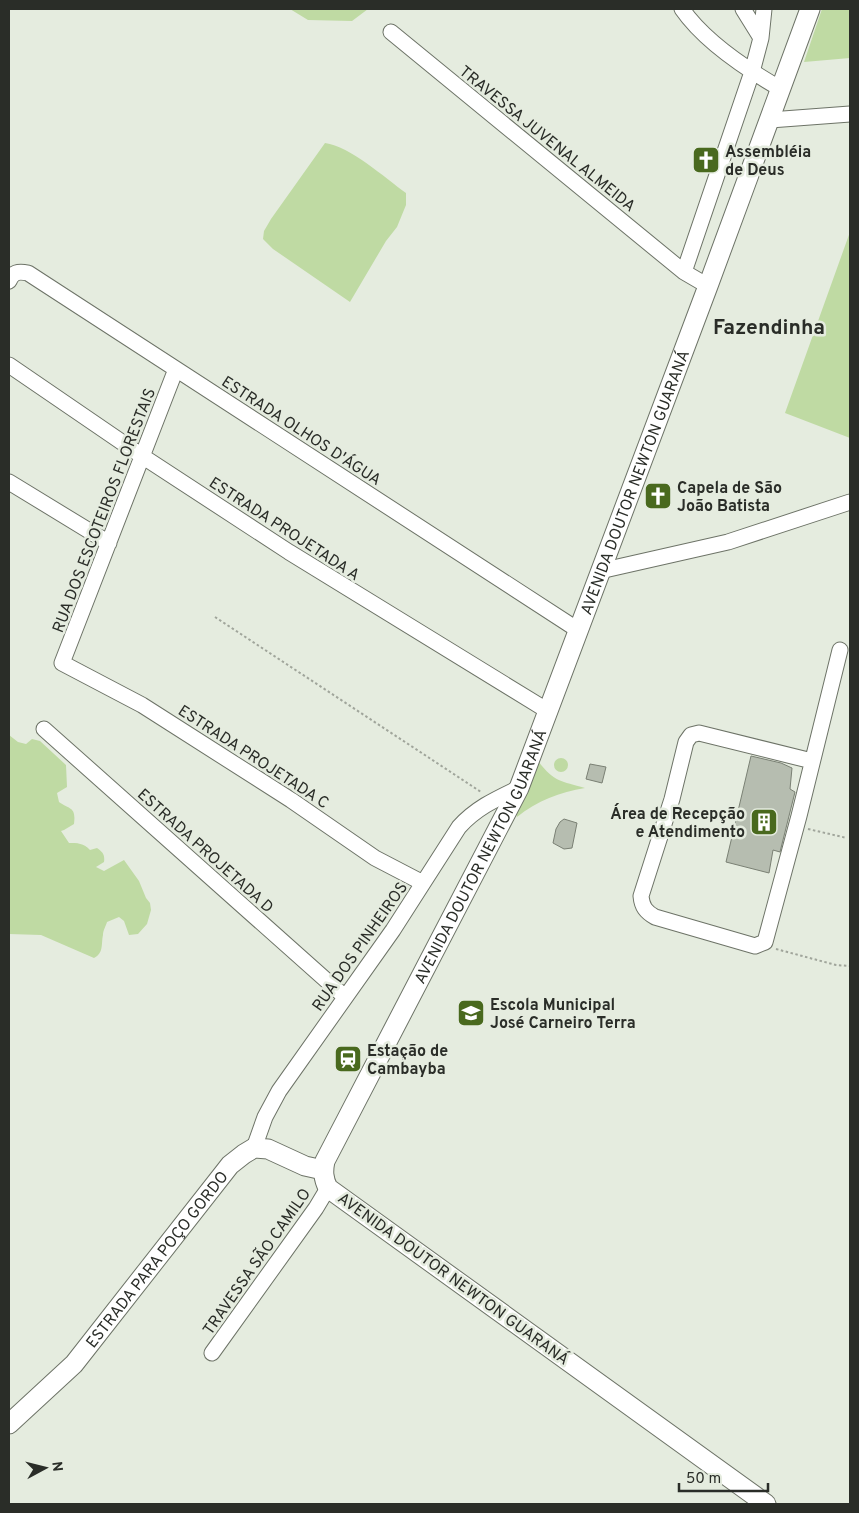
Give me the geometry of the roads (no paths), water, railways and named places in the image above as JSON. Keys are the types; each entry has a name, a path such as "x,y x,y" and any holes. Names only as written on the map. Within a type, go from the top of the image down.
{"main road":[{"name":"AVENIDA DOUTOR NEWTON GUARANÁ","path":"766,1504 326,1179 325,1161 519,788 810,9"},
{"path":"254,1148 268,1149 305,1166 326,1179"},
{"name":"ESTRADA PARA POÇO GORDO","path":"9,1424 74,1364 230,1165 254,1148"}],"street":[{"path":"682,9 702,34 752,72 781,89"},
{"path":"744,9 761,38"},
{"path":"684,272 752,72 761,38 764,9"},
{"name":"TRAVESSA JUVENAL ALMEIDA","path":"391,32 684,272 708,286"},
{"path":"770,120 850,114"},
{"name":"ESTRADA OLHOS D'ÁGUA","path":"9,281 11,275 16,272 28,273 578,630"},
{"name":"ESTRADA PROJETADA A","path":"9,365 142,456 289,552 548,711"},
{"name":"RUA DOS ESCOTEIROS FLORESTAIS","path":"62,663 176,369"},
{"path":"9,482 109,543"},
{"path":"600,571 728,542 850,502"},
{"path":"812,761 700,733 691,736 686,742 672,799 640,896 642,905 647,912 655,917 755,946 765,942 768,936 840,650"},
{"name":"ESTRADA PROJETADA C","path":"62,663 142,705 291,800 375,858 423,883"},
{"name":"ESTRADA PROJETADA D","path":"44,729 345,997"},
{"name":"RUA DOS PINHEIROS","path":"254,1148 265,1117 279,1091 392,930 460,827 471,814 519,788"},
{"name":"TRAVESSA SÃO CAMILO","path":"212,1353 311,1216 326,1179"}],"place":[{"name":"Assembléia de Deus","path":"706,160"},
{"name":"Capela de São João Batista","path":"658,496"},
{"name":"Área de Recepção e Atendimento","path":"764,822"},
{"name":"Escola Municipal José Carneiro Terra","path":"471,1013"},
{"name":"Estação de Cambayba","path":"348,1059"}],"district":[{"name":"Fazendinha","path":"769,327"}]}
